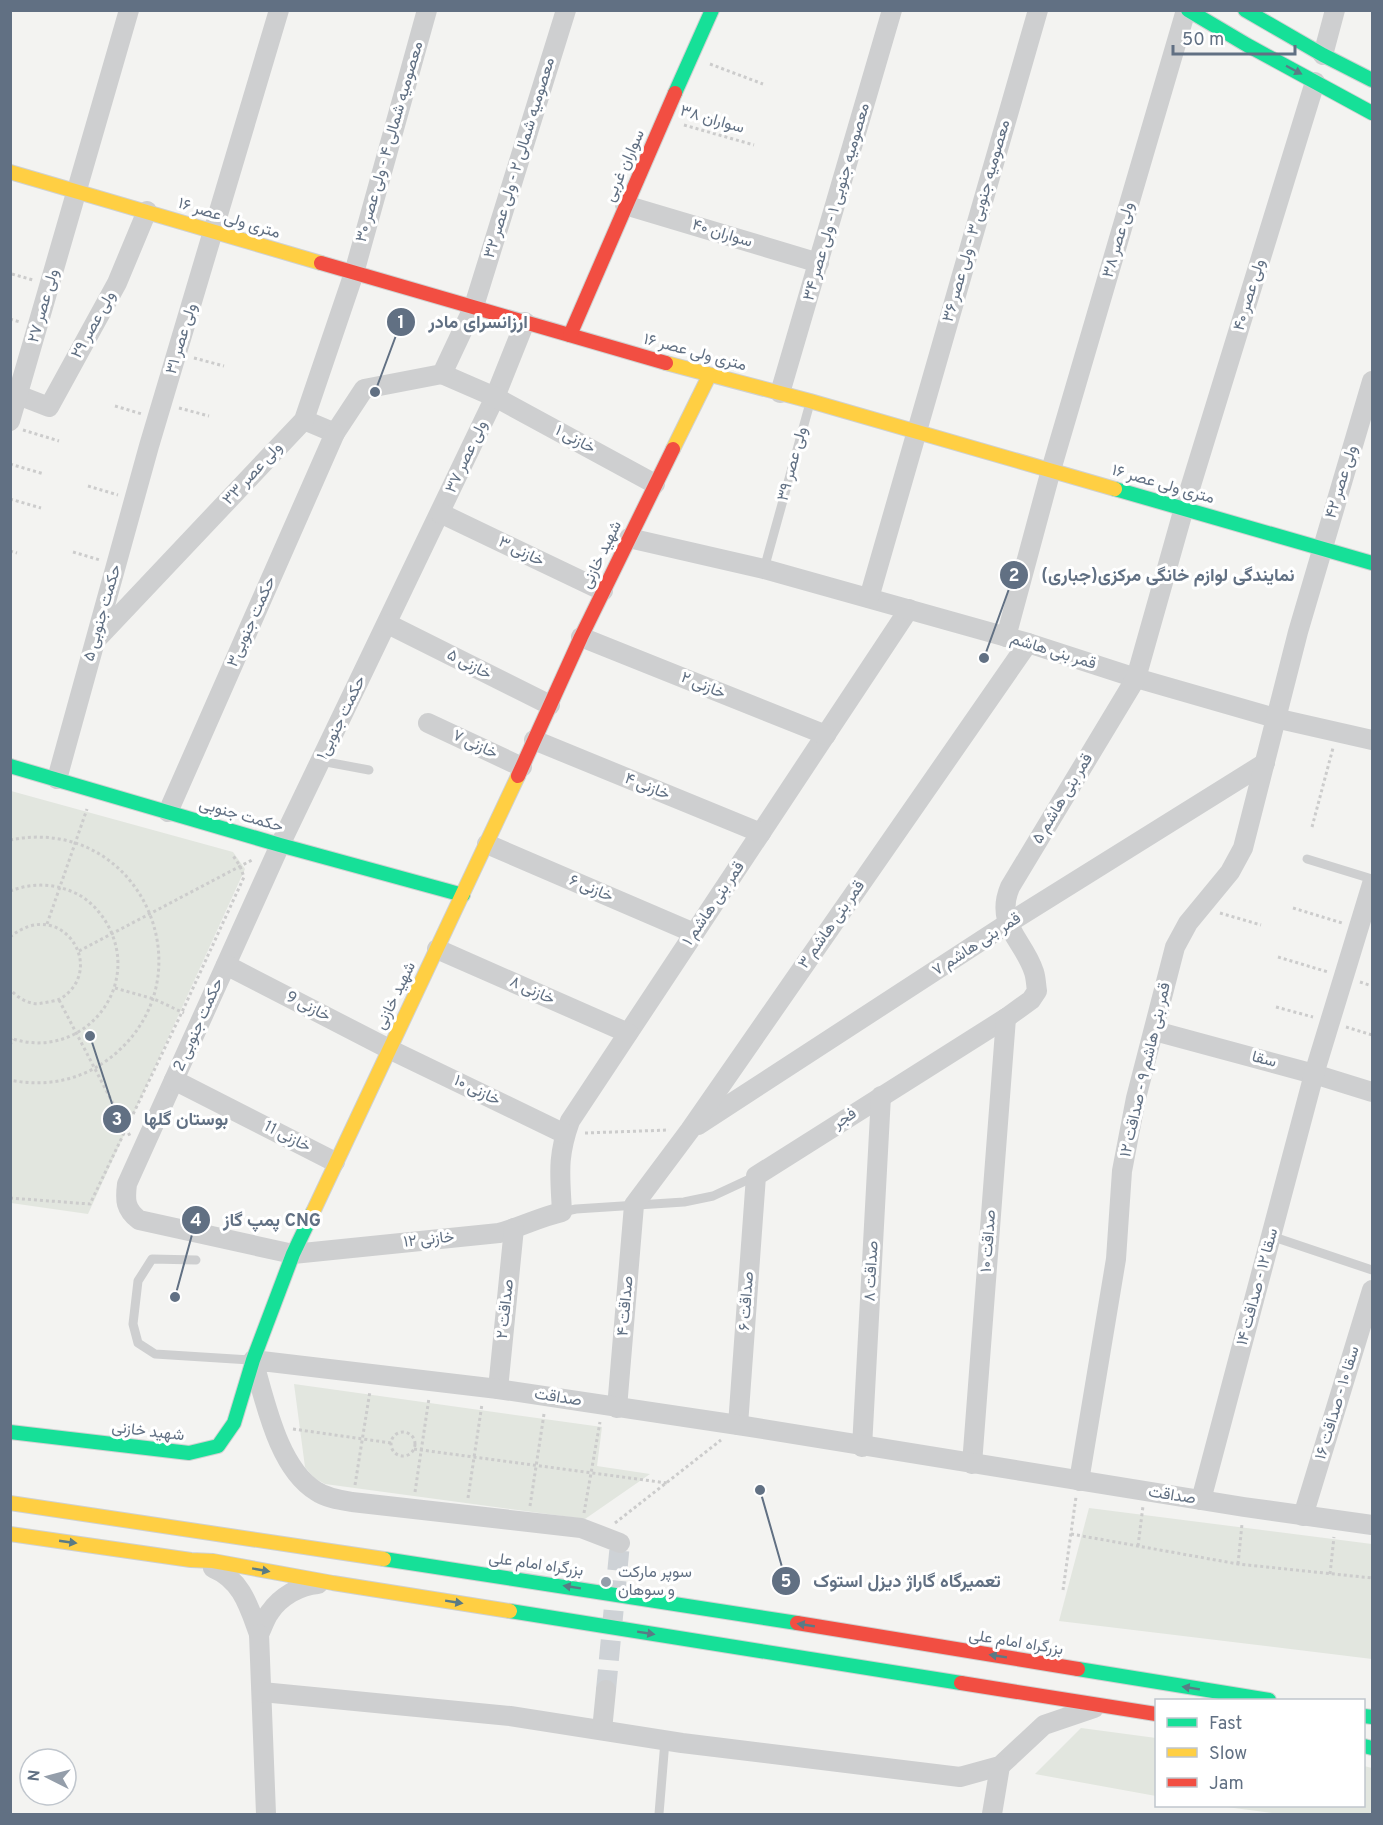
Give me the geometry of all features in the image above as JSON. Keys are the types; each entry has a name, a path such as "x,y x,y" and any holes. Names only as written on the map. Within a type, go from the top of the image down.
{"main road":[{"name":"سواران غربی","path":"570,335 712,10"},
{"path":"1187,10 1372,113"},
{"path":"1245,10 1372,80"},
{"name":"۱۶ متری ولی عصر","path":"10,172 709,376 917,431 1372,563"},
{"name":"شهید خازنی","path":"10,1432 189,1453 218,1446 234,1423 253,1360 293,1254 487,844 581,637 709,376"},
{"name":"حکمت جنوبی","path":"10,766 280,845 463,895"},
{"name":"بزرگراه امام علی","path":"10,1503 574,1587 1257,1699"},
{"path":"10,1534 191,1560 213,1561 333,1583 1155,1714"}],"street":[{"name":"ولی عصر ۲۷","path":"15,425 14,395 77,192 129,10"},
{"name":"ولی عصر ۳۱","path":"149,446 279,10"},
{"name":"معصومیه شمالی ۴ - ولی عصر ۳۰","path":"354,273 427,10"},
{"name":"معصومیه شمالی ۲ - ولی عصر ۳۲","path":"442,374 474,306 566,10"},
{"name":"معصومیه جنوبی ۱ - ولی عصر ۳۴","path":"780,393 892,10"},
{"name":"معصومیه جنوبی ۳ - ولی عصر ۳۶","path":"869,598 1038,10"},
{"name":"ولی عصر ۳۸","path":"1006,637 1051,470 1187,10"},
{"path":"1323,55 1335,10"},
{"name":"ولی عصر ۴۰","path":"1136,678 1184,508 1315,82"},
{"name":"سواران ۴۰","path":"625,205 819,264"},
{"name":"ولی عصر ۲۹","path":"14,395 49,407 117,283 147,211"},
{"name":"ولی عصر ۳۳","path":"95,642 304,420 354,273"},
{"name":"ولی عصر ۳۷","path":"404,591 495,397 525,322"},
{"name":"خازنی ۱","path":"442,374 495,397 655,484"},
{"name":"حکمت جنوبی۳","path":"168,812 335,433 364,388 442,374"},
{"name":"ولی عصر ۴۲","path":"1275,718 1372,381"},
{"path":"304,420 335,433"},
{"name":"حکمت جنوبی ۵","path":"57,779 149,446"},
{"name":"خازنی ۳","path":"440,513 603,591"},
{"name":"قمر بنی هاشم","path":"629,538 764,569 1028,643 1136,678 1275,718 1372,740"},
{"name":"حکمت جنوبی۱","path":"280,845 404,591"},
{"name":"قمر بنی هاشم ۱","path":"562,1212 559,1162 570,1121 909,609"},
{"name":"خازنی ۵","path":"388,624 550,705"},
{"name":"خازنی ۲","path":"581,637 826,735"},
{"name":"قمر بنی هاشم ۳","path":"634,1205 690,1130 1028,643"},
{"name":"قمر بنی هاشم ۵","path":"1008,924 1005,899 1010,887 1136,678"},
{"name":"قمر بنی هاشم ۹ - صداقت ۱۲","path":"1079,1480 1116,1259 1122,1172 1136,1098 1175,947 1188,923 1230,872 1243,848 1275,718"},
{"name":"خازنی ۷","path":"428,723 522,767"},
{"name":"خازنی ۴","path":"534,740 761,833"},
{"name":"قمر بنی هاشم ۷","path":"690,1130 1008,924 1265,763"},
{"name":"خازنی ۶","path":"487,844 694,933"},
{"name":"حکمت جنوبی 2","path":"127,1207 125,1197 127,1184 280,845"},
{"name":"سقا ۱۲ - صداقت ۱۴","path":"1201,1500 1314,1074 1372,884"},
{"name":"فجر","path":"756,1176 1031,1000 1037,991 1034,971 1008,924"},
{"name":"خازنی ۸","path":"437,949 628,1033"},
{"name":"خازنی 9","path":"226,965 389,1049"},
{"name":"صداقت ۱۰","path":"972,1464 1006,1018"},
{"name":"سقا","path":"1155,1031 1372,1092"},
{"name":"خازنی ۱۰","path":"389,1049 566,1134"},
{"name":"خازنی 11","path":"174,1080 335,1162"},
{"name":"صداقت ۸","path":"862,1447 881,1096"},
{"name":"صداقت ۶","path":"738,1425 756,1176"},
{"name":"صداقت ۴","path":"610,1406 634,1205"},
{"name":"خازنی ۱۲","path":"127,1207 138,1220 148,1223 293,1254 499,1233 544,1216 562,1212"},
{"name":"صداقت ۲","path":"491,1388 514,1228"},
{"name":"سقا ۱۰ - صداقت ۱۶","path":"1303,1516 1372,1290"},
{"path":"253,1360 288,1463 316,1492 352,1502 616,1534"},
{"name":"صداقت","path":"253,1360 491,1388 738,1425 862,1447 1244,1507 1372,1525"},
{"path":"191,1560 223,1572 237,1585 246,1598 259,1634 266,1815"},
{"path":"259,1634 270,1612 287,1595 309,1585 333,1583"},
{"path":"602,1730 606,1690"},
{"path":"262,1692 510,1716 665,1741 960,1777 1000,1766 1044,1725 1102,1705"},
{"path":"992,1815 1000,1766"}],"lane":[{"name":"ولی عصر ۳۹","path":"764,569 810,401"},
{"path":"321,761 369,770"},
{"path":"1307,860 1372,879"},
{"name":"فجر","path":"562,1212 576,1209 684,1202 713,1196 756,1176"},
{"path":"1271,1236 1372,1270"},
{"path":"196,1260 152,1259 138,1281 133,1324 138,1343 155,1354 253,1360"},
{"path":"659,1815 665,1741"}],"path":[{"path":"691,57 763,84"},
{"name":"سواران ۳۸","path":"663,119 754,145"},
{"path":"178,354 224,366"},
{"path":"115,406 209,416"},
{"path":"15,425 59,441"},
{"path":"10,464 44,474"},
{"path":"88,486 134,501"},
{"path":"10,499 42,508"},
{"path":"10,551 17,553"},
{"path":"73,552 116,565"},
{"path":"1312,827 1338,732"},
{"path":"47,924 93,790"},
{"path":"10,840 25,837 50,837 75,842 107,858 133,882 151,913 160,956 159,978 154,999 140,1027 120,1051 95,1069 73,1078 49,1083 24,1083 10,1080"},
{"path":"79,951 280,845"},
{"path":"10,1198 90,1204 244,877 228,846"},
{"path":"10,891 27,885 60,886 82,896 100,912 113,933 118,951 115,988 100,1015 77,1034 56,1041 34,1043 12,1038 10,1045"},
{"path":"1200,908 1261,925"},
{"path":"1293,908 1359,929"},
{"path":"10,989 15,996 37,1004 59,999 73,987 80,970 79,951 72,938 61,929 47,924 27,925 11,935"},
{"path":"115,988 154,999 201,1021"},
{"path":"59,999 140,1156"},
{"path":"566,1134 690,1130"},
{"path":"352,1502 373,1375"},
{"path":"413,1509 431,1382"},
{"path":"466,1515 474,1457 491,1388"},
{"path":"527,1522 547,1397"},
{"path":"581,1528 591,1472 610,1406"},
{"path":"616,1534 667,1483 738,1425"},
{"path":"274,1426 391,1443"},
{"path":"402,1431 410,1433 415,1440 414,1449 409,1455 400,1455 393,1451 391,1443 394,1435 402,1431"},
{"path":"414,1449 667,1483"},
{"path":"1063,1590 1079,1480"},
{"path":"1138,1546 1144,1491"},
{"path":"1238,1564 1244,1507"},
{"path":"1330,1574 1336,1521"},
{"path":"1071,1534 1238,1564 1372,1578"}],"shaded area":[{"path":"11,791 233,852 245,869 88,1214 11,1203"},
{"path":"294,1384 602,1427 597,1466 650,1474 585,1519 325,1484 314,1478 305,1467"},
{"path":"1089,1508 1372,1544 1372,1659 1059,1621"},
{"path":"1081,1728 1155,1738 1155,1796 1035,1774"},
{"path":"1365,1766 1372,1768 1372,1814 1280,1814 1227,1807 1365,1807"}],"tunnel":[{"path":"606,1690 620,1543"}],"traffic: fast":[{"path":"675,93 712,10"},
{"path":"1188,10 1372,113"},
{"path":"1245,10 1372,80"},
{"path":"1115,489 1372,563"},
{"path":"10,766 280,845 463,895"},
{"path":"10,1432 189,1453 218,1446 234,1423 253,1360 293,1254 313,1212"},
{"path":"384,1559 797,1623"},
{"path":"510,1611 961,1683"},
{"path":"1078,1669 1263,1699"},
{"path":"1365,1716 1372,1717"},
{"path":"1365,1746 1372,1748"}],"traffic: slow":[{"path":"10,172 321,263"},
{"path":"666,363 810,401 1115,489"},
{"path":"673,449 709,376"},
{"path":"313,1212 518,776"},
{"path":"10,1503 384,1559"},
{"path":"10,1534 191,1560 213,1561 510,1611"}],"traffic: jam":[{"path":"570,335 675,93"},
{"path":"321,263 666,363"},
{"path":"518,776 581,637 673,449"},
{"path":"797,1623 1078,1669"},
{"path":"961,1683 1155,1714"}],"place":[{"name":"ارزانسرای مادر","path":"375,392"},
{"name":"نمایندگی لوازم خانگی مرکزی(جباری)","path":"984,658"},
{"name":"بوستان گلها","path":"90,1036"},
{"name":"پمپ گاز CNG","path":"175,1297"},
{"name":"تعمیرگاه گاراژ دیزل استوک","path":"760,1490"},
{"name":"سوپر مارکت و سوهان","path":"606,1582"}]}
